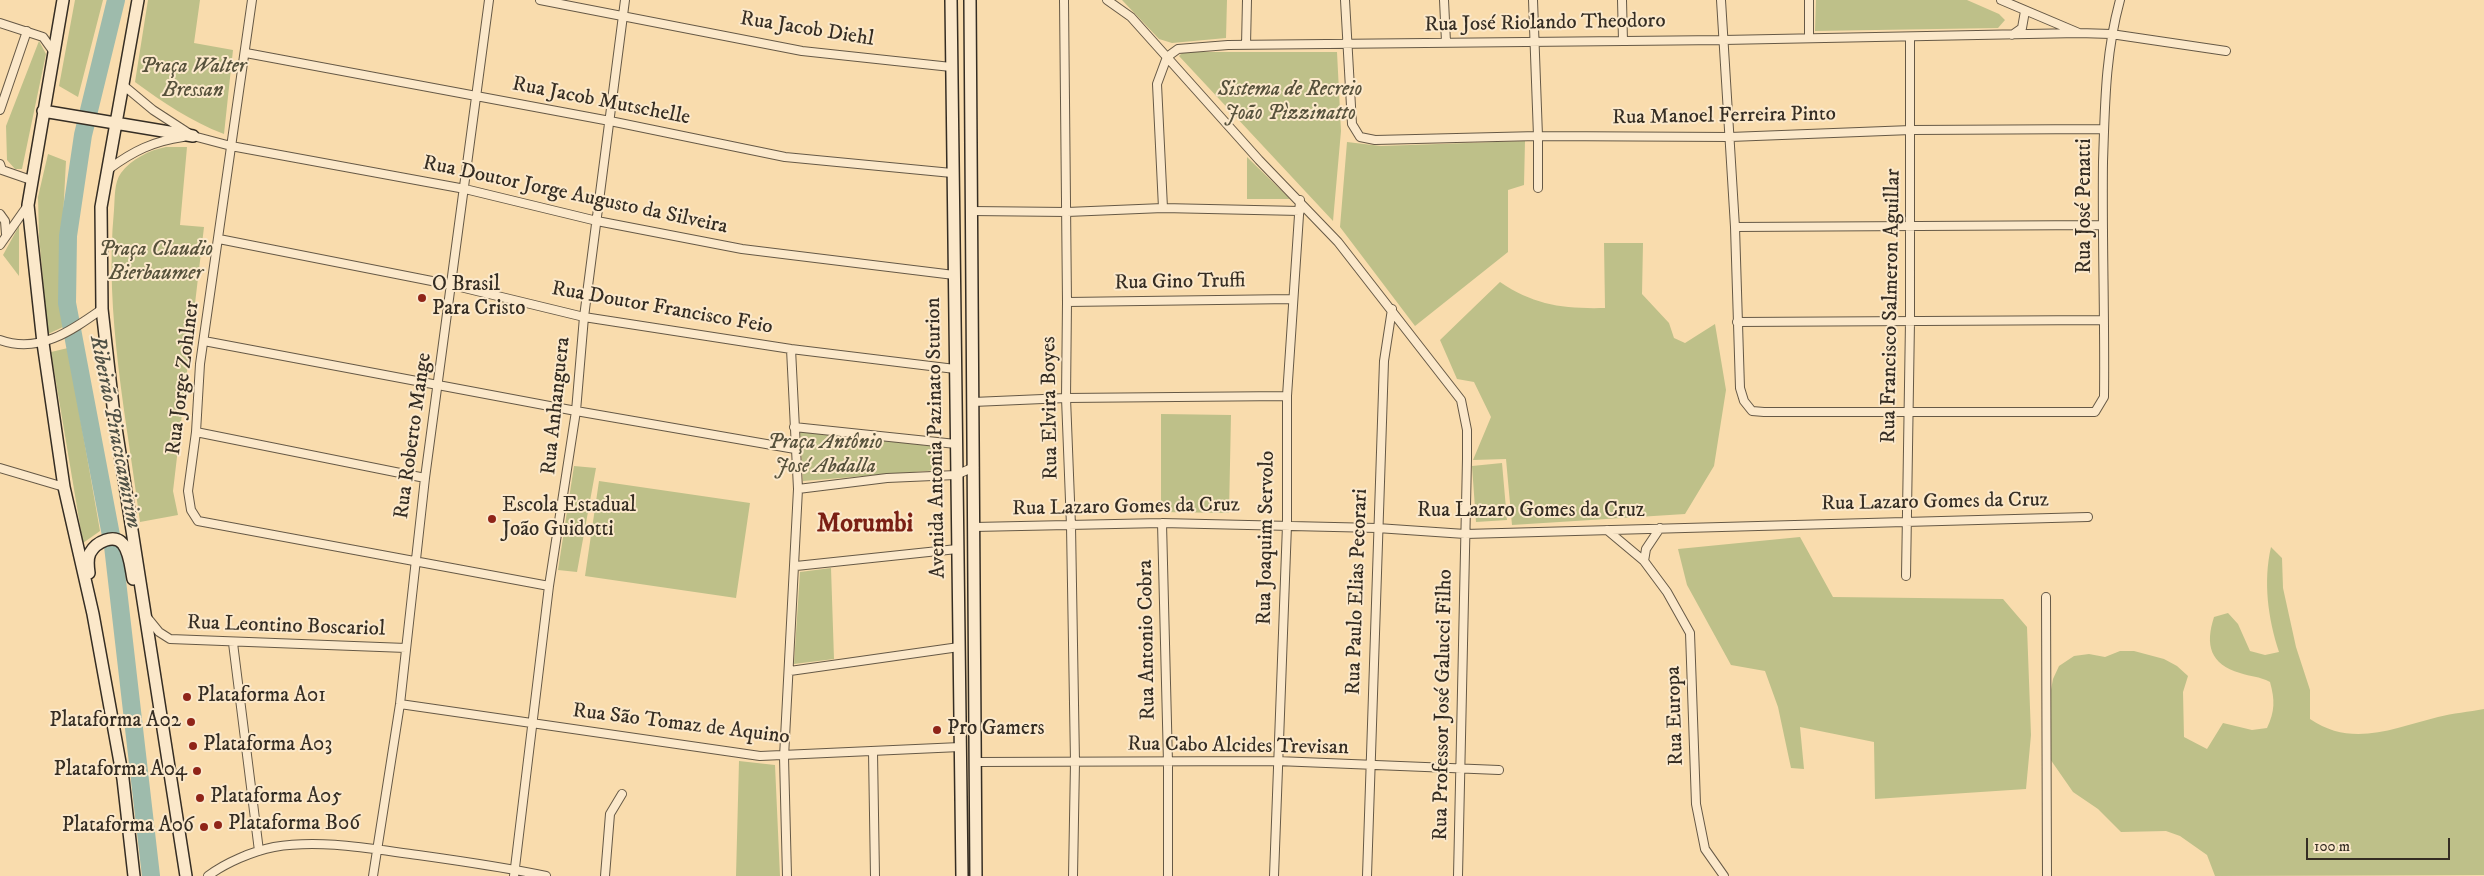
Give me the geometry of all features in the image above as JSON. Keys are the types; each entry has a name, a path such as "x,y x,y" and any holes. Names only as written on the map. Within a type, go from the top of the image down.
{"main road":[{"path":"63,0 28,205 43,343 64,487 93,614 123,779 134,876"},
{"path":"138,0 101,207 102,309 114,415 186,876"},
{"name":"Avenida Antonia Pazinato Sturion","path":"951,0 962,876"},
{"name":"Avenida Antonia Pazinato Sturion","path":"970,0 976,876"},
{"path":"43,111 193,136"},
{"path":"955,369 965,373 971,380 973,402"},
{"path":"93,614 88,562 93,548 108,539 116,539 123,544 137,597 146,616"},
{"path":"976,733 960,747 976,762"}],"street":[{"name":"Rua Jorge Zohlner","path":"252,0 246,53 200,364 196,432 188,492 191,510 198,521 415,562"},
{"name":"Rua Roberto Mange","path":"372,876 400,704 425,478 489,0"},
{"name":"Rua Jacob Diehl","path":"540,0 802,51 951,67"},
{"name":"Rua Anhanguera","path":"514,872 549,586 576,411 584,317 625,0"},
{"name":"Rua Elvira Boyes","path":"1064,0 1067,212 1066,398 1071,526 1075,762 1073,876"},
{"name":"Rua Professor José Galucci Filho","path":"1107,0 1131,17 1259,160 1300,200 1338,242 1461,400 1467,430 1458,876"},
{"path":"1246,0 1246,46"},
{"path":"1345,0 1349,45"},
{"path":"1444,0 1446,42"},
{"path":"1533,0 1538,188"},
{"path":"1622,0 1623,41"},
{"path":"1721,0 1735,227 1740,388 1744,401 1752,411 1908,412"},
{"path":"1809,0 1809,37"},
{"path":"2001,0 2078,33"},
{"name":"Rua José Penatti","path":"1908,412 2095,412 2104,397 2102,225 2106,70 2111,34 2120,0"},
{"path":"2010,36 2022,28 2025,11"},
{"path":"0,22 27,30 43,38 53,51"},
{"path":"0,110 27,30"},
{"name":"Rua José Riolando Theodoro","path":"1167,57 1178,49 1246,46 1723,40 1809,37 2010,36 2078,33 2111,34 2226,51"},
{"name":"Rua Francisco Salmeron Aguillar","path":"1906,576 1910,321 1910,37"},
{"name":"Rua Manoel Ferreira Pinto","path":"1349,45 1352,124 1360,137 1375,140 1538,136 1730,136 1911,130 2104,129"},
{"name":"Rua Jacob Mutschelle","path":"246,53 610,121 785,157 952,173"},
{"path":"1162,208 1157,84 1167,57"},
{"name":"Rua Doutor Jorge Augusto da Silveira","path":"123,84 153,110 193,136 231,146 465,189 597,221 742,250 954,275"},
{"name":"Rua Doutor Jorge Augusto da Silveira","path":"109,169 144,146 159,141 193,136"},
{"path":"0,164 2,170 9,174 31,180"},
{"name":"Rua Joaquim Servolo","path":"1274,876 1287,525 1287,396 1300,200"},
{"path":"0,245 28,205"},
{"path":"971,211 1067,212 1162,208 1300,211"},
{"path":"0,214 5,221 6,234"},
{"path":"1735,227 2102,225"},
{"name":"Rua Doutor Francisco Feio","path":"219,239 452,285 584,317 791,349 955,369"},
{"name":"Rua Gino Truffi","path":"1067,302 1293,299"},
{"path":"0,340 18,346 43,343 60,337 102,309"},
{"name":"Rua Paulo Elias Pecorari","path":"1367,876 1384,361 1392,309"},
{"path":"1737,322 2104,320"},
{"path":"204,341 576,411 795,449"},
{"path":"787,876 784,756 796,566 798,489 791,349"},
{"path":"973,402 1066,398 1287,396"},
{"path":"794,427 956,444"},
{"path":"196,432 425,478"},
{"path":"798,489 887,478 956,475 974,467"},
{"path":"0,468 64,487"},
{"name":"Rua Lazaro Gomes da Cruz","path":"974,527 1162,523 1377,528 1466,534 2088,517"},
{"name":"Rua Antonio Cobra","path":"1162,523 1168,763 1168,876"},
{"path":"1644,561 1646,549 1660,528"},
{"name":"Rua Europa","path":"1607,530 1644,561 1667,592 1690,633 1696,804 1704,849 1724,876"},
{"path":"796,566 958,549"},
{"path":"415,562 549,586"},
{"path":"2046,597 2047,876"},
{"name":"Rua Leontino Boscariol","path":"146,616 170,640 406,648"},
{"path":"232,643 259,851"},
{"path":"790,671 959,647"},
{"name":"Rua São Tomaz de Aquino","path":"400,704 760,756 960,747"},
{"path":"873,752 876,876"},
{"name":"Rua Cabo Alcides Trevisan","path":"976,762 1168,763 1277,761 1499,770"},
{"path":"605,876 610,814 622,794"},
{"path":"208,876 259,851 290,845 376,849 546,876"}],"green space":[{"path":"75,0 103,0 78,97 59,86"},
{"name":"Praça Walter Bressan","path":"148,0 200,0 194,43 233,50 224,134 178,111 135,82"},
{"path":"1122,0 1227,0 1226,38 1172,43 1159,39"},
{"path":"1816,0 1967,0 1999,14 2005,20 1998,28 1815,31"},
{"path":"39,41 46,54 22,169 15,169 7,160 6,126"},
{"name":"Sistema de Recreio João Pìzzinatto","path":"1183,52 1337,52 1341,131 1333,221 1179,56"},
{"path":"1525,141 1524,185 1508,190 1508,252 1415,326 1340,227 1347,142 1381,146"},
{"name":"Praça Claudio Bierbaumer","path":"166,147 187,147 180,225 204,227 173,491 178,515 140,522 114,327 112,249 115,195 117,181 130,163 154,150"},
{"path":"48,154 66,161 59,293 65,326 48,334 39,236 38,197"},
{"path":"1247,157 1290,199 1247,199"},
{"path":"19,226 19,276 3,255"},
{"path":"1604,243 1643,243 1642,294 1669,323 1674,338 1685,343 1715,324 1726,390 1714,466 1685,514 1512,525 1506,459 1473,460 1491,417 1474,382 1457,379 1440,340 1500,282 1537,301 1576,308 1605,308"},
{"path":"68,348 100,531 83,543 51,352"},
{"path":"1161,414 1231,415 1229,513 1161,512"},
{"name":"Praça Antônio José Abdalla","path":"800,431 939,447 939,470 803,481"},
{"path":"1502,463 1507,520 1476,522 1472,466"},
{"path":"574,466 596,468 577,572 558,570"},
{"path":"599,481 750,503 736,598 585,576"},
{"path":"1800,537 1833,597 2003,599 2027,627 2031,735 2026,789 1875,799 1874,742 1800,727 1804,769 1791,768 1778,707 1765,671 1731,665 1687,585 1678,549"},
{"path":"2271,547 2282,558 2283,588 2296,647 2310,690 2310,719 2326,728 2357,734 2389,730 2444,716 2484,709 2484,875 2215,876 2207,855 2180,836 2166,831 2121,832 2098,809 2073,792 2048,756 2050,695 2053,679 2059,666 2074,656 2089,654 2105,657 2120,651 2134,651 2164,659 2177,666 2188,676 2183,692 2184,737 2207,749 2223,723 2252,730 2267,728 2272,716 2273,705 2270,682 2240,673 2222,664 2212,652 2210,636 2214,617 2228,613 2238,624 2250,651 2265,655 2279,652 2272,626 2267,587"},
{"path":"831,568 834,659 794,664 800,572"},
{"path":"739,761 775,765 780,876 736,876"}],"waterway":[{"name":"Ribeirão Piracicamirim","path":"116,0 83,135 68,236 67,303 113,546 151,876"}],"place":[{"name":"O Brasil Para Cristo","path":"422,298"},
{"name":"Escola Estadual João Guidotti","path":"492,519"},
{"name":"Plataforma A01","path":"187,697"},
{"name":"Plataforma A02","path":"191,722"},
{"name":"Pro Gamers","path":"937,730"},
{"name":"Plataforma A03","path":"193,746"},
{"name":"Plataforma A04","path":"197,771"},
{"name":"Plataforma A05","path":"200,798"},
{"name":"Plataforma B06","path":"218,825"},
{"name":"Plataforma A06","path":"204,827"}],"district":[{"name":"Morumbi","path":"865,526"}]}
